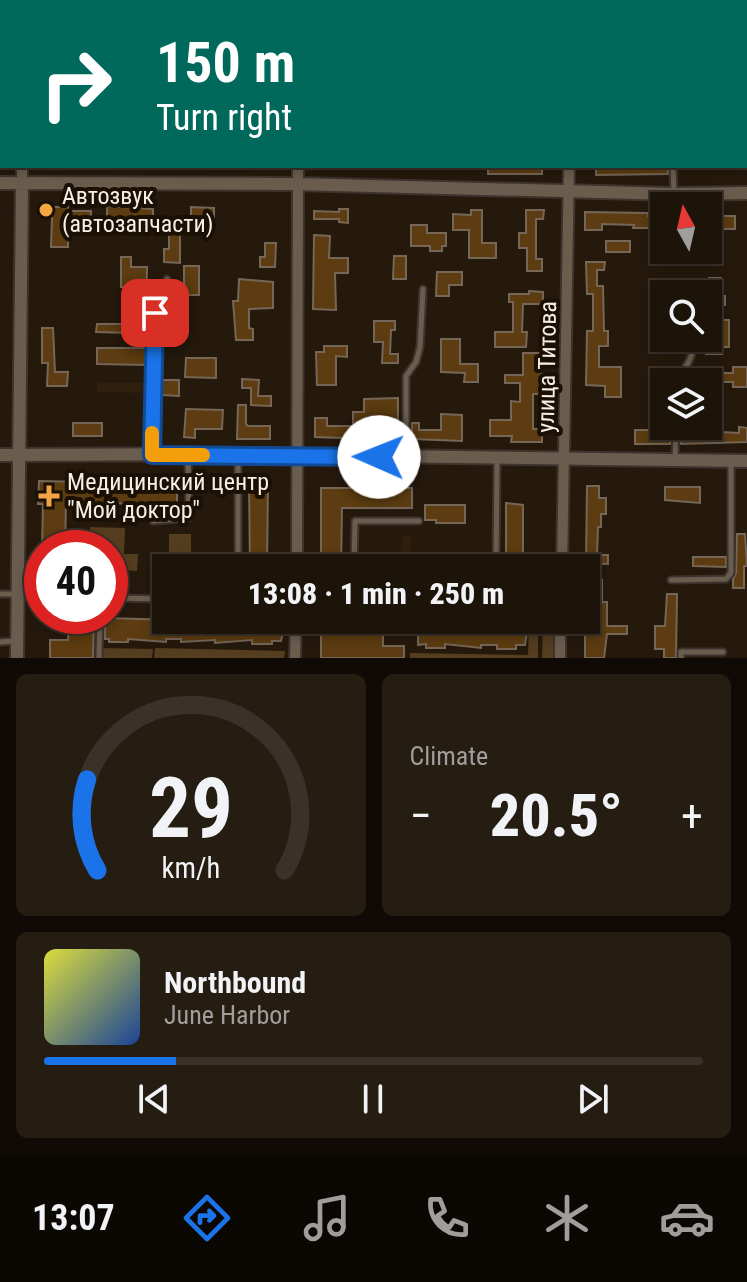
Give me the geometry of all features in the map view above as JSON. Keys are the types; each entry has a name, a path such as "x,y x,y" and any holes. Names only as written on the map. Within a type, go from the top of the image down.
{"street":[{"path":"17,658 22,168"},
{"path":"297,554 298,168"},
{"name":"улица Титова","path":"562,554 569,168"},
{"path":"0,183 297,184 650,193"},
{"path":"722,193 747,193"},
{"path":"0,455 238,454 747,461"},
{"path":"295,658 296,634"},
{"path":"560,634 560,658"}],"lane":[{"path":"673,168 674,192"},
{"path":"152,455 155,313 166,313 167,279"},
{"path":"406,458 406,376 416,362 420,347 423,289"},
{"path":"675,461 676,440"},
{"path":"238,454 238,554"},
{"path":"153,521 189,518 188,455"},
{"path":"496,554 497,459"},
{"path":"671,580 726,579 731,573 731,461"},
{"path":"354,554 355,521 419,521"},
{"path":"0,594 24,589"},
{"path":"128,598 152,599"},
{"path":"99,658 100,634"},
{"path":"0,642 17,641"},
{"path":"681,658 681,652 723,652"}],"shaded area":[{"path":"97,382 148,383 148,393 97,392"},
{"path":"90,527 125,528 125,530 90,530"},
{"path":"169,534 191,534 191,554 169,554"},
{"path":"402,535 411,536 410,554 401,554"},
{"path":"128,554 138,554 137,571 128,570"},
{"path":"529,634 538,634 538,658 410,658 410,653 528,655"},
{"path":"543,634 555,634 554,658 542,658"},
{"path":"100,648 153,649 152,658 100,658"},
{"path":"155,648 285,651 284,658 154,658"}],"building":[{"path":"488,168 542,168 542,174 488,174"},
{"path":"596,168 668,168 668,174 596,175"},
{"path":"107,206 153,209 153,223 148,223 148,233 136,233 136,223 113,222 113,218 107,218"},
{"path":"43,207 91,211 91,226 68,226 68,247 51,247 52,217 43,217"},
{"path":"191,207 214,208 214,219 201,219 201,224 191,224"},
{"path":"339,209 348,209 348,223 339,222 339,219 314,219 314,211 339,212"},
{"path":"471,210 482,210 482,243 496,243 496,258 469,258 469,230 453,230 453,214 471,215"},
{"path":"526,210 544,210 543,219 536,219 536,259 542,259 542,271 527,271 527,248 519,248 519,233 526,233"},
{"path":"585,212 648,213 650,216 650,228 602,224 602,230 585,230"},
{"path":"722,216 735,216 735,229 722,229"},
{"path":"169,224 180,224 180,263 164,262 164,249 169,249"},
{"path":"411,225 427,225 427,233 446,233 446,246 442,246 442,251 430,251 430,246 411,246"},
{"path":"314,235 330,236 329,258 348,258 348,273 335,273 336,310 313,309"},
{"path":"606,241 630,241 630,252 606,252"},
{"path":"265,243 276,243 275,267 260,267 260,257 265,257"},
{"path":"394,256 406,256 406,279 393,279"},
{"path":"121,257 131,257 131,267 147,267 146,318 132,318 132,287 121,287"},
{"path":"586,262 605,262 604,270 597,270 597,286 603,286 604,331 608,331 608,346 599,346 599,367 621,367 621,397 605,397 605,386 586,385 587,331 593,331 593,294 587,294"},
{"path":"184,266 199,266 199,295 184,295"},
{"path":"437,272 462,272 462,285 449,285 449,296 436,296"},
{"path":"239,279 273,282 273,308 249,309 249,328 253,329 253,340 236,340 233,301 238,301"},
{"path":"529,291 543,292 543,304 523,304 522,332 527,332 526,347 495,347 495,332 513,332 513,302 509,302 509,294 529,294"},
{"path":"722,320 729,320 729,347 722,347"},
{"path":"374,321 395,321 395,330 391,330 390,354 398,354 398,363 382,363 383,342 374,342"},
{"path":"97,324 130,324 130,333 96,332"},
{"path":"42,328 53,328 55,372 68,372 67,386 47,386 48,363 42,363"},
{"path":"441,339 460,339 460,364 478,364 478,382 464,382 465,373 441,372"},
{"path":"324,346 347,346 347,357 336,356 336,385 317,385 316,352 324,352"},
{"path":"97,348 149,348 148,365 97,364"},
{"path":"523,353 540,353 543,394 533,394 533,429 542,429 542,442 511,442 512,436 490,436 490,420 511,420 511,401 520,402 520,383 505,383 505,375 523,375"},
{"path":"186,358 216,358 216,378 185,377"},
{"path":"733,367 747,367 747,387 733,387 733,382 722,382 722,373 733,373"},
{"path":"242,379 259,380 258,396 271,396 271,406 251,405 251,388 242,388"},
{"path":"162,380 179,380 179,396 162,395"},
{"path":"398,398 398,440 315,437 315,418 327,418 327,426 353,426 353,412 364,412 364,399"},
{"path":"238,405 246,405 248,426 270,426 270,439 237,439"},
{"path":"186,409 223,410 222,429 195,429 195,438 184,437"},
{"path":"441,414 462,415 462,441 412,439 412,423 419,423 419,430 441,430"},
{"path":"73,423 102,423 102,436 73,436"},
{"path":"739,427 747,428 747,442 681,444 681,440 722,440 722,432 739,433"},
{"path":"635,430 650,430 650,440 670,440 670,444 635,444"},
{"path":"39,481 177,484 177,505 66,502 65,530 42,530 43,504 38,504"},
{"path":"249,482 268,482 267,554 250,554"},
{"path":"587,486 599,486 599,498 606,498 606,514 601,514 601,527 598,527 597,554 586,554"},
{"path":"665,487 700,487 700,503 665,500"},
{"path":"321,488 412,488 412,508 342,508 341,554 321,554"},
{"path":"506,503 523,505 523,554 506,554"},
{"path":"425,505 465,505 465,523 425,520"},
{"path":"737,534 745,534 747,566 744,566 744,588 733,588"},
{"path":"600,555 608,555 608,564 600,564"},
{"path":"693,557 726,557 726,567 693,566"},
{"path":"602,580 602,602 607,602 607,626 627,626 627,634 607,634 604,658 585,658 585,634 600,634"},
{"path":"667,594 677,594 676,658 664,658 664,649 655,649 655,626 665,626"},
{"path":"128,619 152,619 152,634 283,634 281,641 272,641 272,644 252,644 252,640 215,643 215,640 181,642 181,639 166,639 166,642 128,639 128,642 109,642 105,634 128,634"},
{"path":"68,634 94,634 93,658 50,658 50,640 68,640"},
{"path":"321,634 383,634 383,646 404,646 404,658 321,658"},
{"path":"418,634 527,634 525,645 516,645 516,649 497,649 497,645 481,645 481,648 445,644 445,648 426,648 426,644 418,645"}],"slow traffic":[{"path":"152,433 152,455 203,455"}],"place":[{"name":"Автозвук (автозапчасти)","path":"46,210"},
{"name":"Медицинский центр \"Мой доктор\"","path":"49,496"}],"route":[{"path":"155,313 152,455 379,457"}]}
